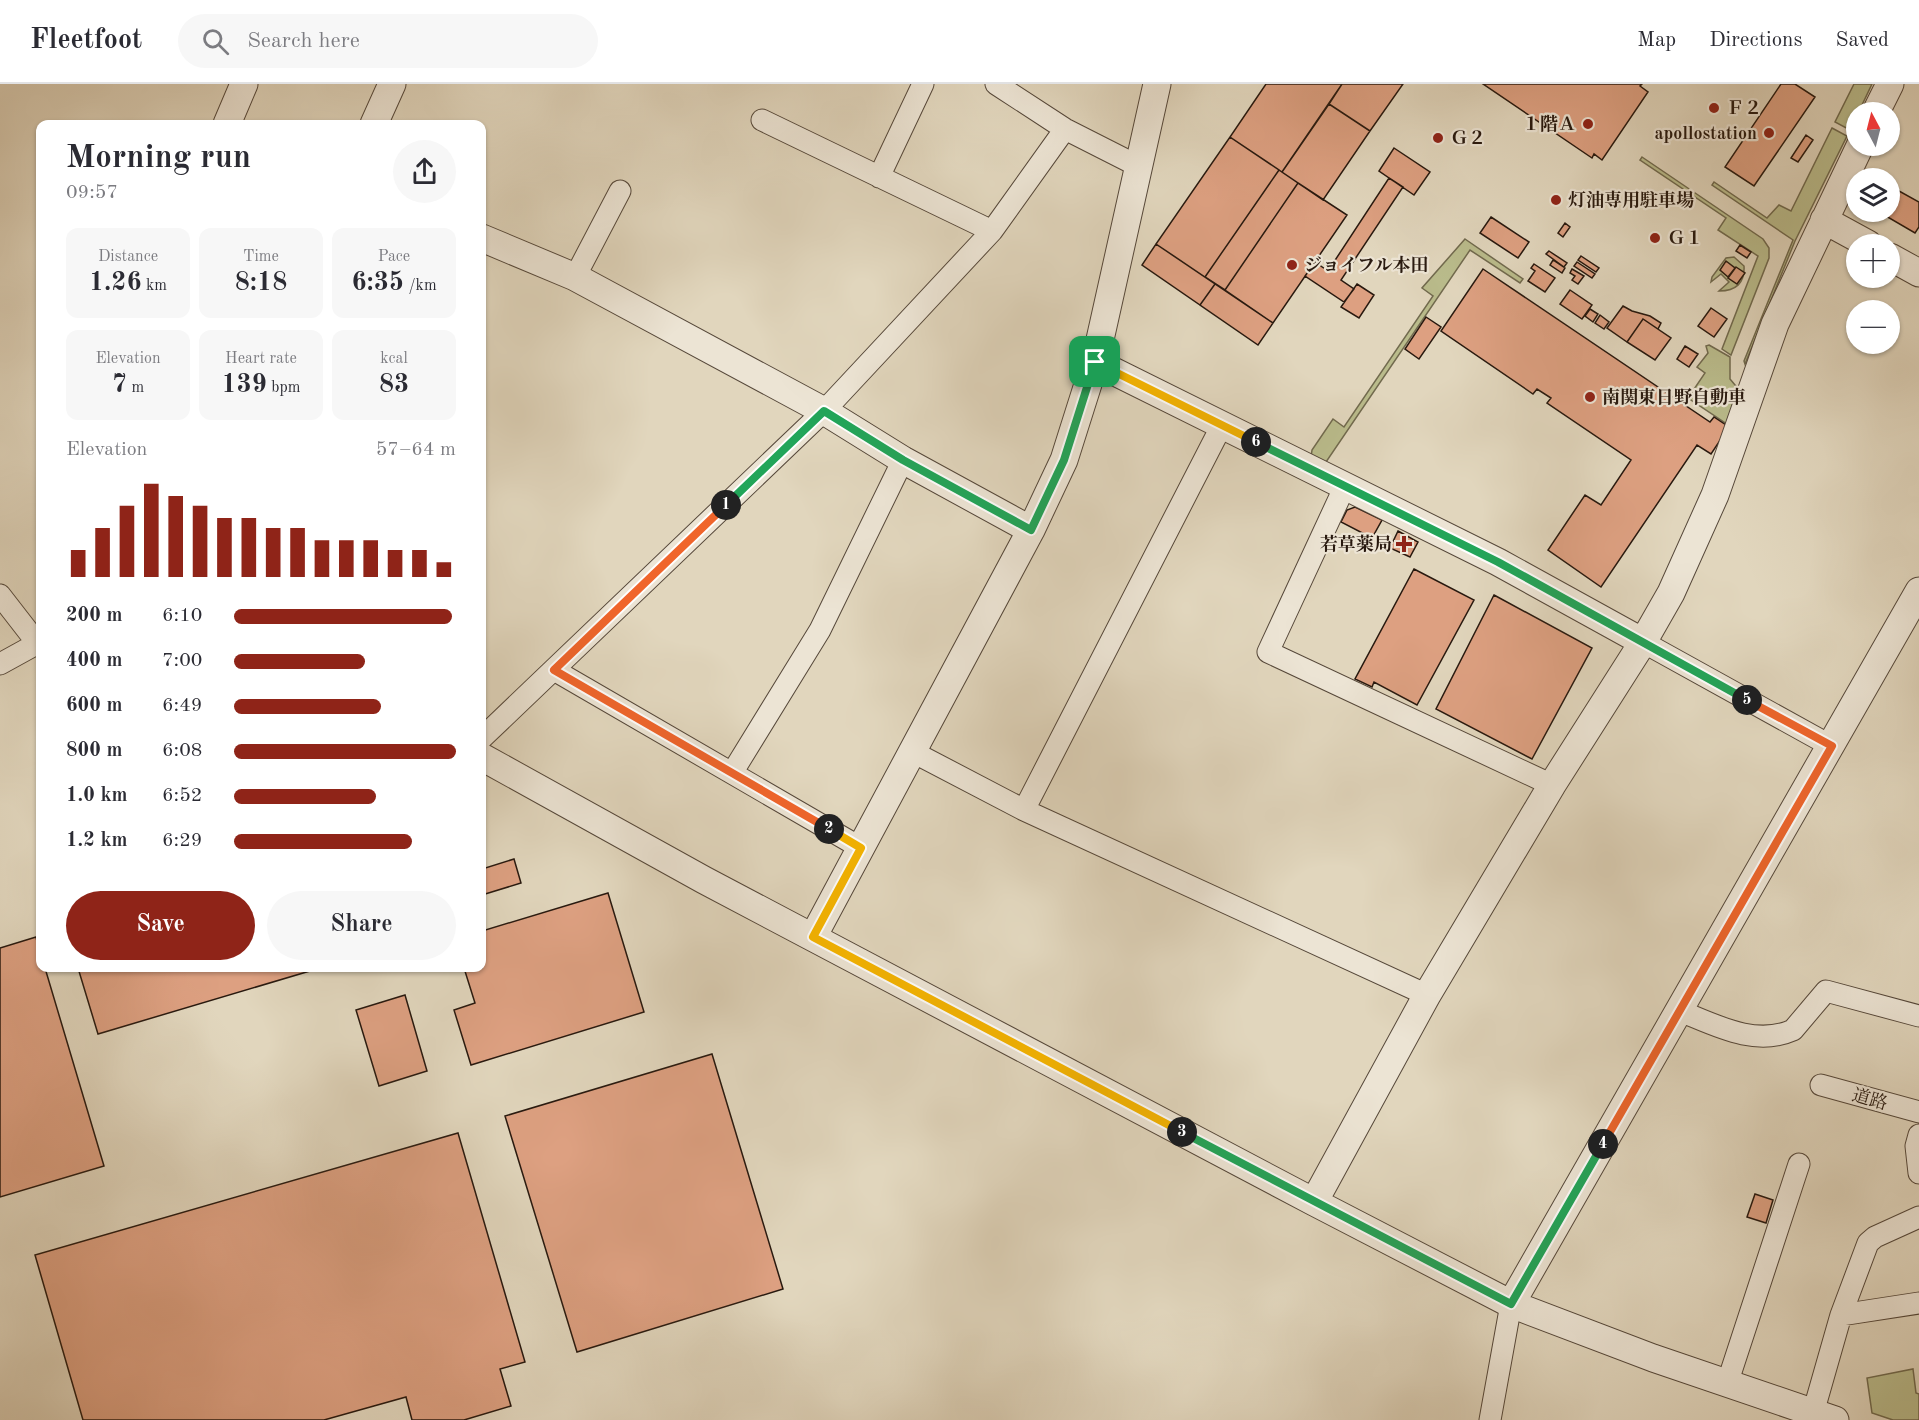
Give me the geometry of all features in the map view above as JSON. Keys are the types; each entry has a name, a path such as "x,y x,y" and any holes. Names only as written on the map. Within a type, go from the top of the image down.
{"street":[{"path":"229,120 244,84"},
{"path":"376,120 392,84"},
{"path":"879,177 923,84"},
{"path":"996,84 1065,129 1138,166"},
{"path":"813,937 1031,530 1064,460 1095,362 1157,84"},
{"path":"1881,102 1890,84"},
{"path":"762,120 992,231"},
{"path":"486,734 824,411 992,231 1065,129"},
{"path":"1314,1202 1427,995 1552,785 1643,642 1695,544 1715,495 1775,324 1855,156"},
{"path":"575,277 620,191"},
{"path":"1824,220 1850,234"},
{"path":"486,240 575,277 824,411 903,460 1031,530"},
{"path":"1900,263 1919,273"},
{"path":"1095,362 1498,562 1832,746"},
{"path":"1024,810 1222,425"},
{"path":"732,773 820,630 903,460"},
{"path":"1345,486 1268,652 1552,785"},
{"path":"1490,1420 1511,1304 1919,591"},
{"path":"0,595 36,638"},
{"path":"0,664 36,645"},
{"path":"554,670 861,848"},
{"path":"913,752 1024,810 1427,995"},
{"path":"486,759 704,880 1511,1304 1653,1358 1824,1416 1841,1315 1868,1243 1875,1237 1919,1217"},
{"path":"1680,1011 1742,1035 1786,1033 1794,1030 1826,991 1919,1016"},
{"name":"道路","path":"1821,1085 1919,1112"},
{"path":"1919,1135 1916,1146 1919,1173"},
{"path":"1727,1383 1799,1164"},
{"path":"1841,1315 1919,1303"}],"green space":[{"path":"1854,84 1872,84 1863,102 1846,102 1846,128 1835,122"},
{"path":"1832,128 1846,135 1795,241 1745,364 1744,361 1793,240 1712,185 1714,182 1767,218 1779,205 1791,211"},
{"path":"1642,157 1763,239 1769,248 1769,258 1731,355 1722,349 1758,256 1718,230 1726,218 1640,160"},
{"path":"1465,239 1523,279 1520,283 1470,250 1324,465 1311,457 1312,450 1333,419 1344,427 1433,296 1422,288"},
{"path":"1734,257 1744,266 1743,277 1735,288 1719,291 1729,282 1721,274 1711,282 1712,277 1726,258"},
{"path":"1709,345 1730,357 1730,379 1740,391 1730,426 1688,398 1705,373 1697,367 1708,353 1706,346"},
{"path":"1913,1369 1916,1393 1919,1394 1919,1420 1893,1420 1872,1413 1867,1378"}],"building":[{"path":"1266,84 1342,84 1282,172 1230,137"},
{"path":"1342,84 1403,84 1370,131 1329,104"},
{"name":"１階Ａ","path":"1483,84 1642,84 1640,86 1648,92 1602,160 1594,154 1592,158"},
{"path":"1781,84 1795,84 1815,97 1754,186 1725,167"},
{"path":"1329,104 1370,131 1323,200 1282,172"},
{"path":"1806,135 1813,140 1798,162 1791,158"},
{"path":"1230,137 1279,170 1205,277 1156,244"},
{"path":"1394,148 1430,172 1414,195 1379,171"},
{"path":"1279,170 1298,183 1225,290 1205,277"},
{"path":"1389,178 1403,187 1341,280 1354,289 1344,302 1305,276 1315,262 1328,271"},
{"path":"1298,183 1347,215 1273,323 1225,290"},
{"path":"1900,192 1919,202 1919,227 1915,233 1896,222 1900,222"},
{"path":"1491,217 1529,242 1518,258 1480,233"},
{"path":"1565,223 1570,227 1563,237 1558,233"},
{"path":"1156,244 1215,284 1200,305 1142,265"},
{"path":"1740,245 1751,252 1747,258 1736,251"},
{"path":"1549,251 1567,263 1564,267 1546,254"},
{"path":"1581,256 1599,268 1596,272 1578,260"},
{"path":"1553,260 1565,268 1562,273 1550,265"},
{"path":"1726,261 1735,268 1728,277 1720,270"},
{"path":"1577,262 1595,274 1592,278 1574,266"},
{"path":"1534,264 1555,278 1545,292 1528,281 1535,271 1531,268"},
{"path":"1736,267 1745,273 1737,284 1728,278"},
{"path":"1483,269 1710,422 1714,417 1729,427 1711,454 1697,445 1601,587 1548,550 1585,495 1601,505 1631,460 1547,403 1551,398 1537,389 1533,394 1441,331"},
{"path":"1572,269 1584,276 1578,284 1572,280 1575,276 1570,273"},
{"path":"1215,284 1273,323 1258,345 1200,305"},
{"path":"1357,284 1374,295 1359,318 1341,307"},
{"path":"1570,290 1592,305 1582,319 1560,304"},
{"path":"1623,306 1650,316 1661,323 1658,329 1643,319 1627,342 1607,328"},
{"path":"1711,308 1727,319 1714,337 1698,326"},
{"path":"1590,309 1598,314 1593,322 1585,316"},
{"path":"1600,315 1609,322 1604,329 1595,323"},
{"path":"1426,317 1441,327 1419,359 1405,349"},
{"path":"1643,319 1671,338 1655,360 1627,342"},
{"path":"1685,346 1698,354 1689,367 1677,359"},
{"path":"1355,507 1382,520 1372,538 1341,522 1347,510"},
{"path":"1398,531 1418,542 1410,557 1390,548"},
{"path":"1414,569 1474,600 1417,705 1374,682 1372,687 1355,679"},
{"path":"1494,595 1592,648 1532,759 1436,709"},
{"path":"514,859 521,883 486,894 486,868"},
{"path":"608,893 644,1012 471,1065 454,1010 475,1003 465,972 486,972 486,930"},
{"path":"36,937 36,972 46,972 104,1166 0,1197 0,948"},
{"path":"79,972 307,972 98,1034"},
{"path":"405,995 427,1071 379,1086 356,1010"},
{"path":"712,1054 783,1289 577,1352 505,1116"},
{"path":"458,1133 525,1362 500,1369 511,1406 464,1420 412,1420 406,1397 324,1420 83,1420 35,1255"},
{"path":"1755,1194 1773,1200 1766,1223 1747,1217"}],"place":[{"name":"Ｆ２","path":"1714,108"},
{"name":"１階Ａ","path":"1588,124"},
{"name":"apollostation","path":"1769,133"},
{"name":"Ｇ２","path":"1438,138"},
{"name":"灯油専用駐車場","path":"1556,200"},
{"name":"Ｇ１","path":"1655,238"},
{"name":"ジョイフル本田","path":"1292,265"},
{"name":"南関東日野自動車","path":"1590,397"},
{"name":"若草薬局","path":"1404,544"}],"route":[{"path":"1095,362 1498,562 1832,746 1511,1304 813,937 861,848 554,670 824,411 903,460 1031,530 1064,460 1095,362"}]}
